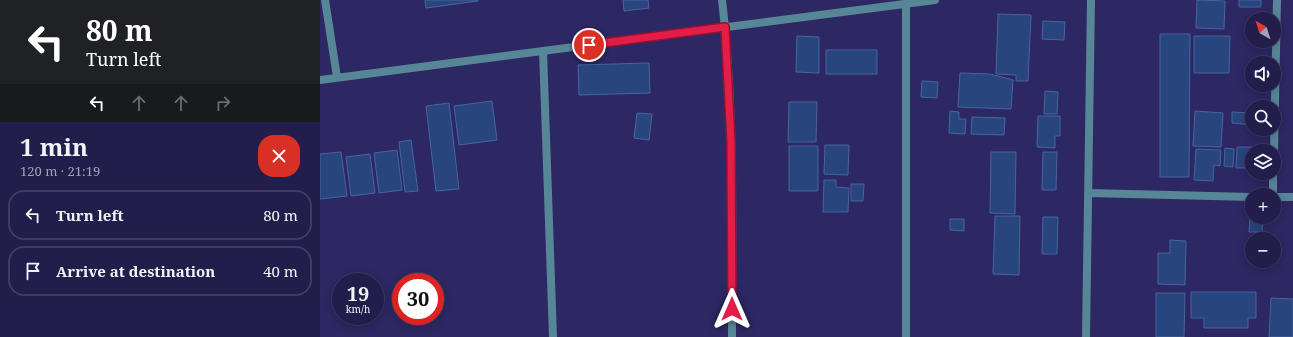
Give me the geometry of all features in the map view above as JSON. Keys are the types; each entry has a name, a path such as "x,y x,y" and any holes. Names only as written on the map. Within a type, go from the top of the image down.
{"street":[{"path":"324,0 337,78"},
{"path":"722,0 725,27 731,142 732,337"},
{"path":"320,80 935,0"},
{"path":"1086,337 1091,0"},
{"path":"1274,144 1277,0"},
{"path":"906,4 906,337"},
{"path":"544,51 553,337"},
{"path":"1088,193 1245,197"},
{"path":"1281,196 1293,197"}],"building":[{"path":"425,0 478,0 478,1 426,8"},
{"path":"623,0 648,0 649,8 624,11"},
{"path":"1197,0 1225,1 1224,29 1196,28"},
{"path":"1239,0 1261,0 1261,7 1239,7"},
{"path":"998,14 1031,15 1028,81 1016,81 1016,75 996,74"},
{"path":"1043,21 1065,22 1064,40 1042,39"},
{"path":"1160,34 1190,34 1189,177 1160,177"},
{"path":"797,36 819,37 819,73 796,72"},
{"path":"1194,36 1230,36 1229,73 1194,73"},
{"path":"826,50 877,50 877,74 826,74"},
{"path":"649,63 650,93 579,95 578,65"},
{"path":"960,73 990,74 1013,80 1011,109 958,107"},
{"path":"922,81 938,82 937,98 921,97"},
{"path":"1045,91 1058,92 1057,114 1044,114"},
{"path":"492,101 497,140 459,145 454,106"},
{"path":"789,102 817,102 816,142 788,142"},
{"path":"449,103 459,189 436,191 426,106"},
{"path":"950,111 959,112 959,119 966,119 965,134 949,133"},
{"path":"1195,111 1223,113 1221,147 1193,146"},
{"path":"1232,112 1245,113 1245,124 1232,123"},
{"path":"637,113 652,114 649,140 634,138"},
{"path":"1038,116 1060,116 1060,136 1055,136 1055,148 1037,147"},
{"path":"972,117 1005,118 1004,135 971,134"},
{"path":"411,140 418,191 405,192 399,142"},
{"path":"825,145 849,145 848,175 824,174"},
{"path":"789,146 818,146 818,191 789,191"},
{"path":"1237,147 1245,147 1245,168 1236,168"},
{"path":"1225,148 1234,149 1233,167 1224,166"},
{"path":"1196,149 1221,150 1220,166 1214,165 1213,181 1194,180"},
{"path":"397,150 402,190 379,193 374,153"},
{"path":"341,152 347,196 320,199 320,154"},
{"path":"991,152 1016,152 1015,214 990,213"},
{"path":"1043,152 1057,152 1056,190 1042,190"},
{"path":"370,154 375,193 351,196 346,157"},
{"path":"824,180 836,180 836,187 849,188 848,212 823,212"},
{"path":"851,184 864,184 863,201 851,201"},
{"path":"995,216 1020,216 1019,275 993,274"},
{"path":"1043,217 1058,217 1057,254 1042,254"},
{"path":"950,219 964,219 964,231 950,230"},
{"path":"1250,224 1263,224 1262,232 1249,232"},
{"path":"1170,240 1186,241 1185,285 1158,284 1158,253 1170,253"},
{"path":"1191,292 1256,292 1256,318 1248,318 1248,328 1204,328 1204,318 1191,318"},
{"path":"1156,293 1185,293 1184,337 1156,337"},
{"path":"1271,298 1293,299 1293,337 1269,337"}],"route":[{"path":"589,45 725,27 728,60 731,142 732,309"}]}
